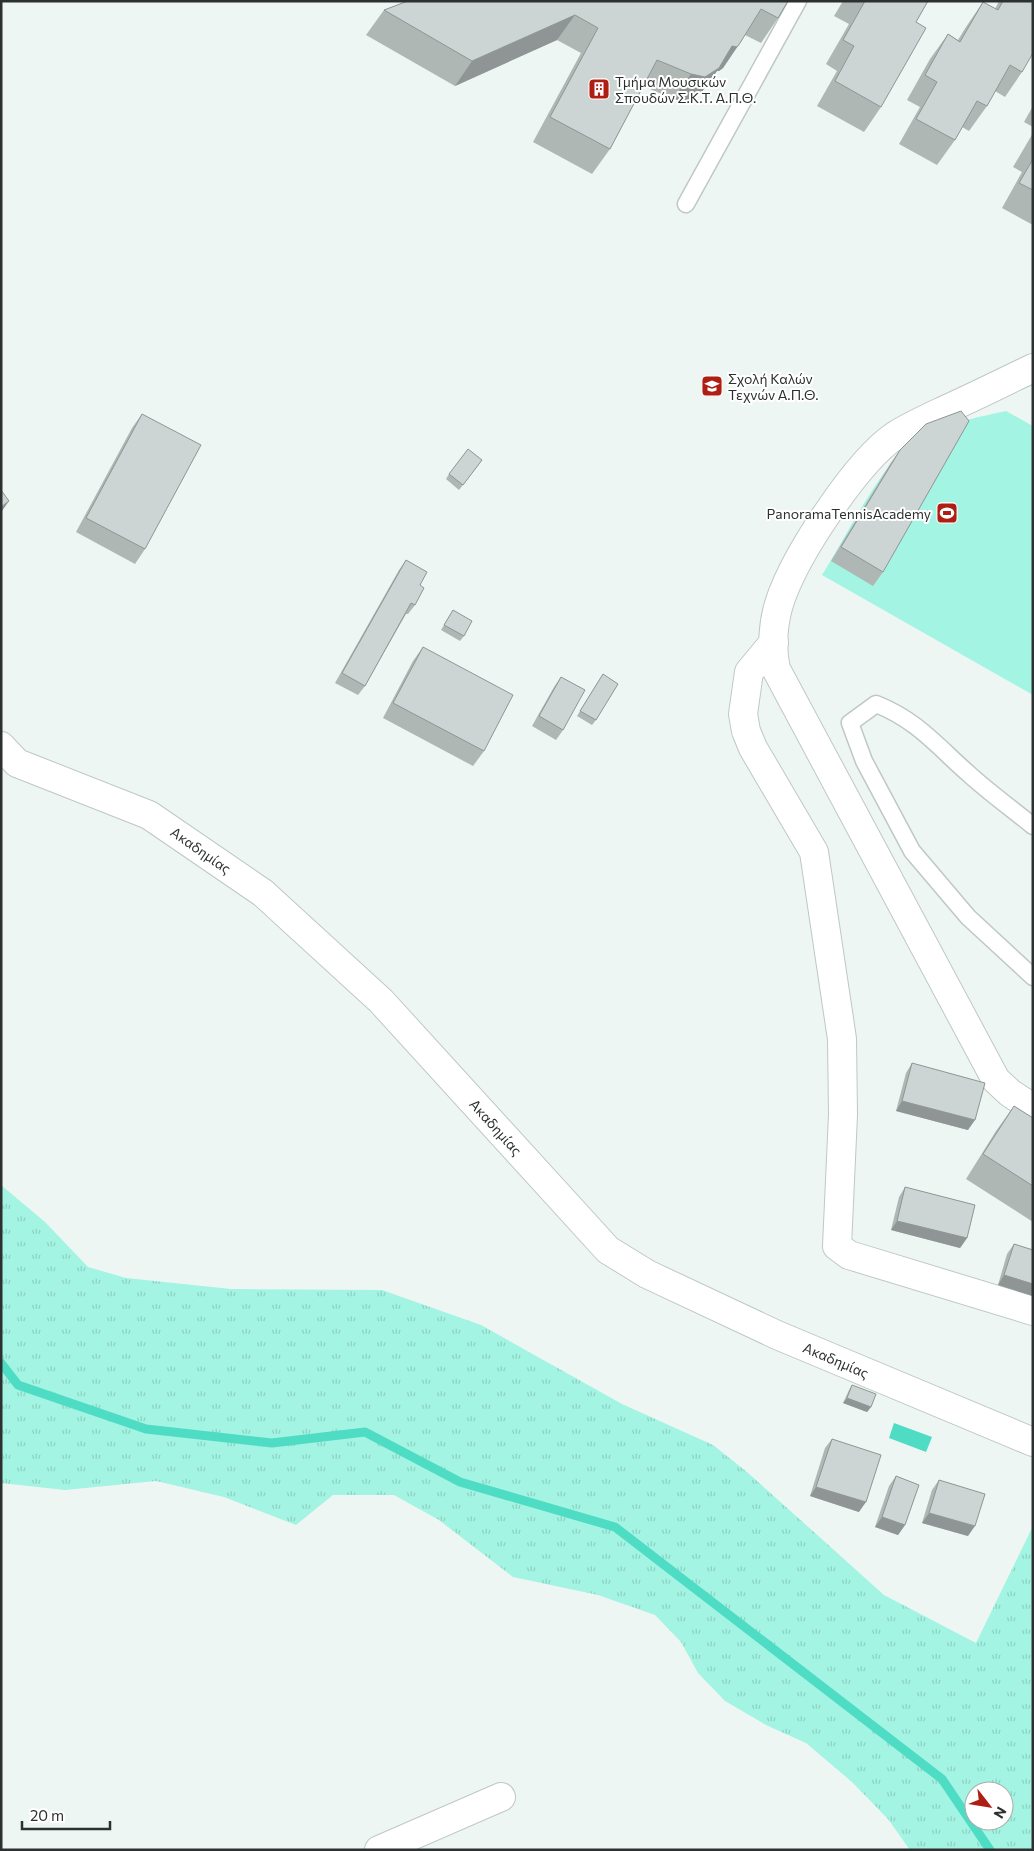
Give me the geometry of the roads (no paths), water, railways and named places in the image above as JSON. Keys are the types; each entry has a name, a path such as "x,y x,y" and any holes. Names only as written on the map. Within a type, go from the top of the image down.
{"street":[{"path":"1033,368 894,436 857,474 829,512 801,557 781,599 774,642 776,669 996,1080 1010,1093 1033,1108"},
{"path":"774,642 749,672 743,714 746,731 753,748 814,852 842,1039 843,1115 837,1246 848,1255 1033,1311"},
{"name":"Ακαδημίας","path":"1,746 17,764 150,815 263,893 381,1001 608,1250 646,1274 777,1335 1033,1442"},
{"path":"379,1850 501,1797"}],"lane":[{"path":"686,204 798,1"},
{"path":"1033,826 970,775 926,734 899,714 876,704 850,723 864,761 912,852 968,917 1033,977"}],"waterway":[{"path":"1,1363 18,1385 146,1429 272,1443 365,1432 460,1482 615,1527 942,1779 990,1850"}],"place":[{"name":"Τμήμα Μουσικών Σπουδών Σ.Κ.Τ. Α.Π.Θ.","path":"599,89"},
{"name":"Σχολή Καλών Τεχνών Α.Π.Θ.","path":"712,386"},
{"name":"PanoramaTennisAcademy","path":"947,513"}]}
